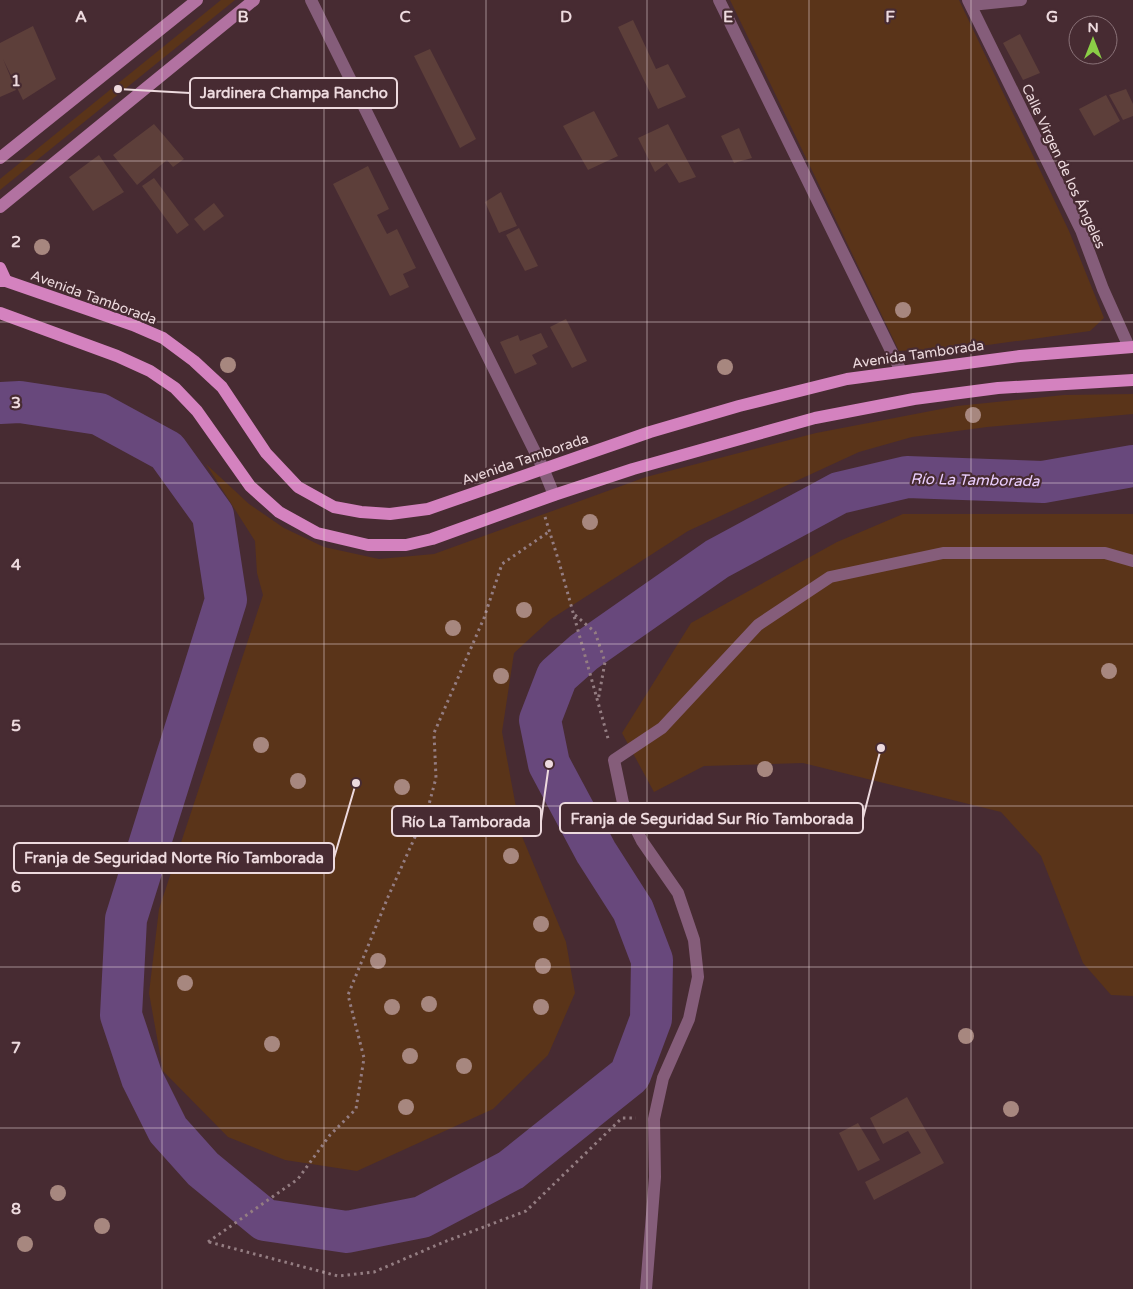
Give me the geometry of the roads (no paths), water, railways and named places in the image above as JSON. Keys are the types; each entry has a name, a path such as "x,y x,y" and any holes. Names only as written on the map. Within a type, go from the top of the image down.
{"main road":[{"path":"0,158 197,0"},
{"path":"0,207 254,0"},
{"path":"0,268 3,281"},
{"name":"Avenida Tamborada","path":"3,281 124,322 163,338 194,360 222,386 266,453 298,486 334,507 361,512 390,514 428,509 650,432 739,406 847,379 1020,356 1131,347"},
{"path":"0,313 117,356 150,371 175,388 197,410 250,486 280,512 317,533 368,545 406,545 432,539 554,495 651,464 815,418 914,399 998,388 1133,380"}],"street":[{"path":"311,0 543,468 554,495"},
{"path":"719,0 901,371"},
{"path":"970,3 1022,0"},
{"name":"Calle Virgen de los Ángeles","path":"970,3 1081,230 1103,289 1131,347"},
{"path":"646,1289 655,1177 654,1119 663,1078 689,1019 698,977 694,940 678,893 642,841 623,803 614,760 662,728 758,625 830,577 943,553 1105,553 1133,561"}],"waterway":[{"name":"Río La Tamborada","path":"0,403 20,402 99,414 167,451 213,515 226,600 126,919 121,1015 142,1078 168,1130 203,1169 265,1220 347,1232 422,1217 511,1170 630,1075 651,1019 652,960 633,910 596,852 549,764 540,720 557,676 584,652 717,559 839,493 907,477 1043,482 1133,466"}],"place":[{"name":"Jardinera Champa Rancho","path":"118,89"},
{"name":"Franja de Seguridad Sur Río Tamborada","path":"881,748"},
{"name":"Río La Tamborada","path":"549,764"},
{"name":"Franja de Seguridad Norte Río Tamborada","path":"356,783"}]}
